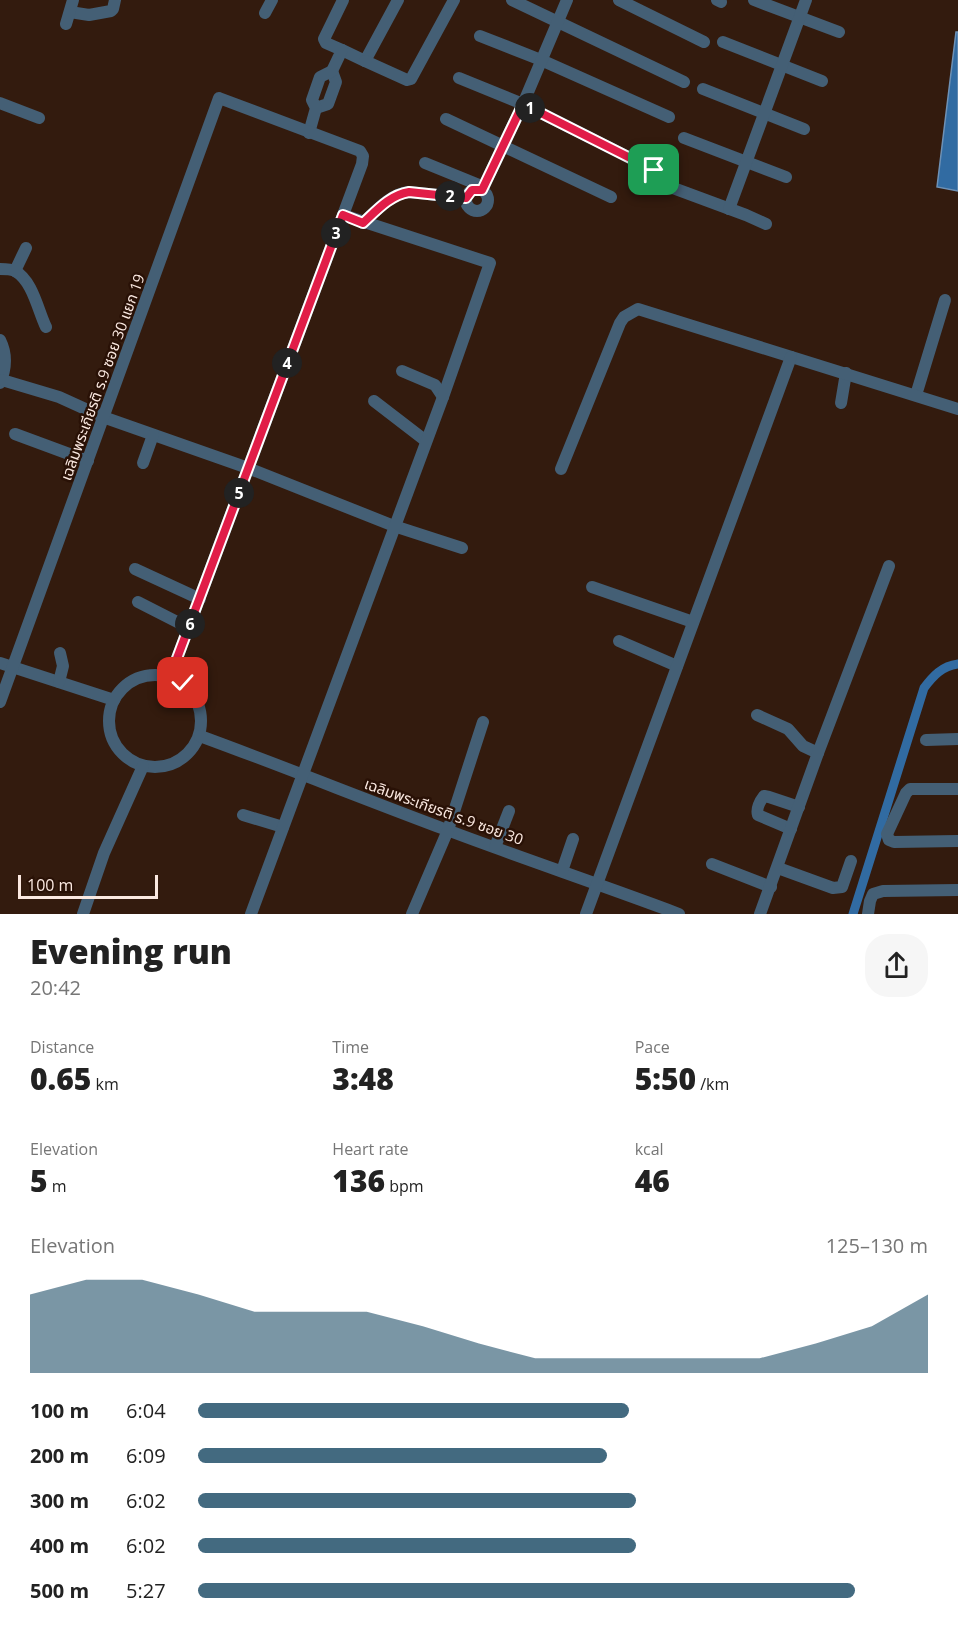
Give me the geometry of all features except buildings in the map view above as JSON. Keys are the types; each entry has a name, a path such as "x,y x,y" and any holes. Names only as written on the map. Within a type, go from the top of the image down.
{"street":[{"path":"66,24 71,6 89,15 111,11 115,0"},
{"path":"265,13 272,0"},
{"path":"343,0 324,39 326,43 407,80 411,79 454,0"},
{"path":"365,61 398,0"},
{"path":"512,0 684,82"},
{"path":"483,188 523,104 567,0"},
{"path":"619,0 704,42"},
{"path":"754,0 839,32"},
{"path":"729,208 806,0"},
{"path":"480,36 541,60 669,117"},
{"path":"723,42 822,81"},
{"path":"170,677 362,164 363,156 360,151 309,133 316,108 328,104 336,82 333,70 342,50"},
{"path":"459,78 523,104 654,170"},
{"path":"704,89 804,129"},
{"name":"เฉลิมพระเกียรติ ร.9 ซอย 30 แยก 19","path":"0,702 219,98 309,133"},
{"path":"0,103 39,118"},
{"path":"447,119 611,197"},
{"path":"684,138 786,177"},
{"path":"425,163 483,188 488,202 480,210 473,210 469,208 466,198 472,190 483,188"},
{"path":"665,185 766,224"},
{"path":"363,223 400,193 466,198"},
{"path":"251,914 443,397 490,263 343,215"},
{"path":"15,271 26,248"},
{"path":"0,269 15,271 25,280 46,327"},
{"path":"916,395 945,300"},
{"path":"561,469 620,323 630,312 638,309 958,409"},
{"path":"0,340 5,356 5,368 1,381 59,397 103,417 248,468 394,526 462,548"},
{"path":"586,914 791,357"},
{"path":"402,371 435,386 443,397"},
{"path":"841,403 846,373"},
{"path":"374,401 426,441"},
{"path":"15,434 88,461"},
{"path":"143,464 153,435"},
{"path":"760,914 889,566"},
{"path":"135,570 200,599"},
{"path":"592,587 693,622"},
{"path":"138,602 189,628"},
{"path":"619,641 677,666"},
{"path":"59,682 63,666 60,653"},
{"path":"0,663 114,700"},
{"path":"157,674 170,677 183,683 193,694 200,707 202,722 200,736 193,748 177,762 157,768 143,766 130,760 112,740 109,713 114,700 121,689 144,676 157,674"},
{"path":"757,715 788,729 803,746 818,753"},
{"path":"417,913 448,830 483,722"},
{"name":"เฉลิมพระเกียรติ ร.9 ซอย 30","path":"200,736 679,914"},
{"path":"926,740 958,739"},
{"path":"83,914 105,853 143,766"},
{"path":"958,789 910,789 887,834 888,840 894,842 958,841"},
{"path":"791,829 758,815 761,800 764,796 800,807"},
{"path":"495,847 509,811"},
{"path":"243,815 283,827"},
{"path":"562,871 573,839"},
{"path":"778,868 838,888 842,886 851,861"},
{"path":"712,864 771,886"},
{"path":"868,914 873,894 882,891 958,890"}],"water":[{"path":"956,32 958,32 958,191 937,187"}],"waterway":[{"path":"853,914 924,688 938,672 958,664"}],"route":[{"path":"183,683 170,677 343,215 363,223 400,193 466,198 472,190 482,190 523,104 654,170"}]}
